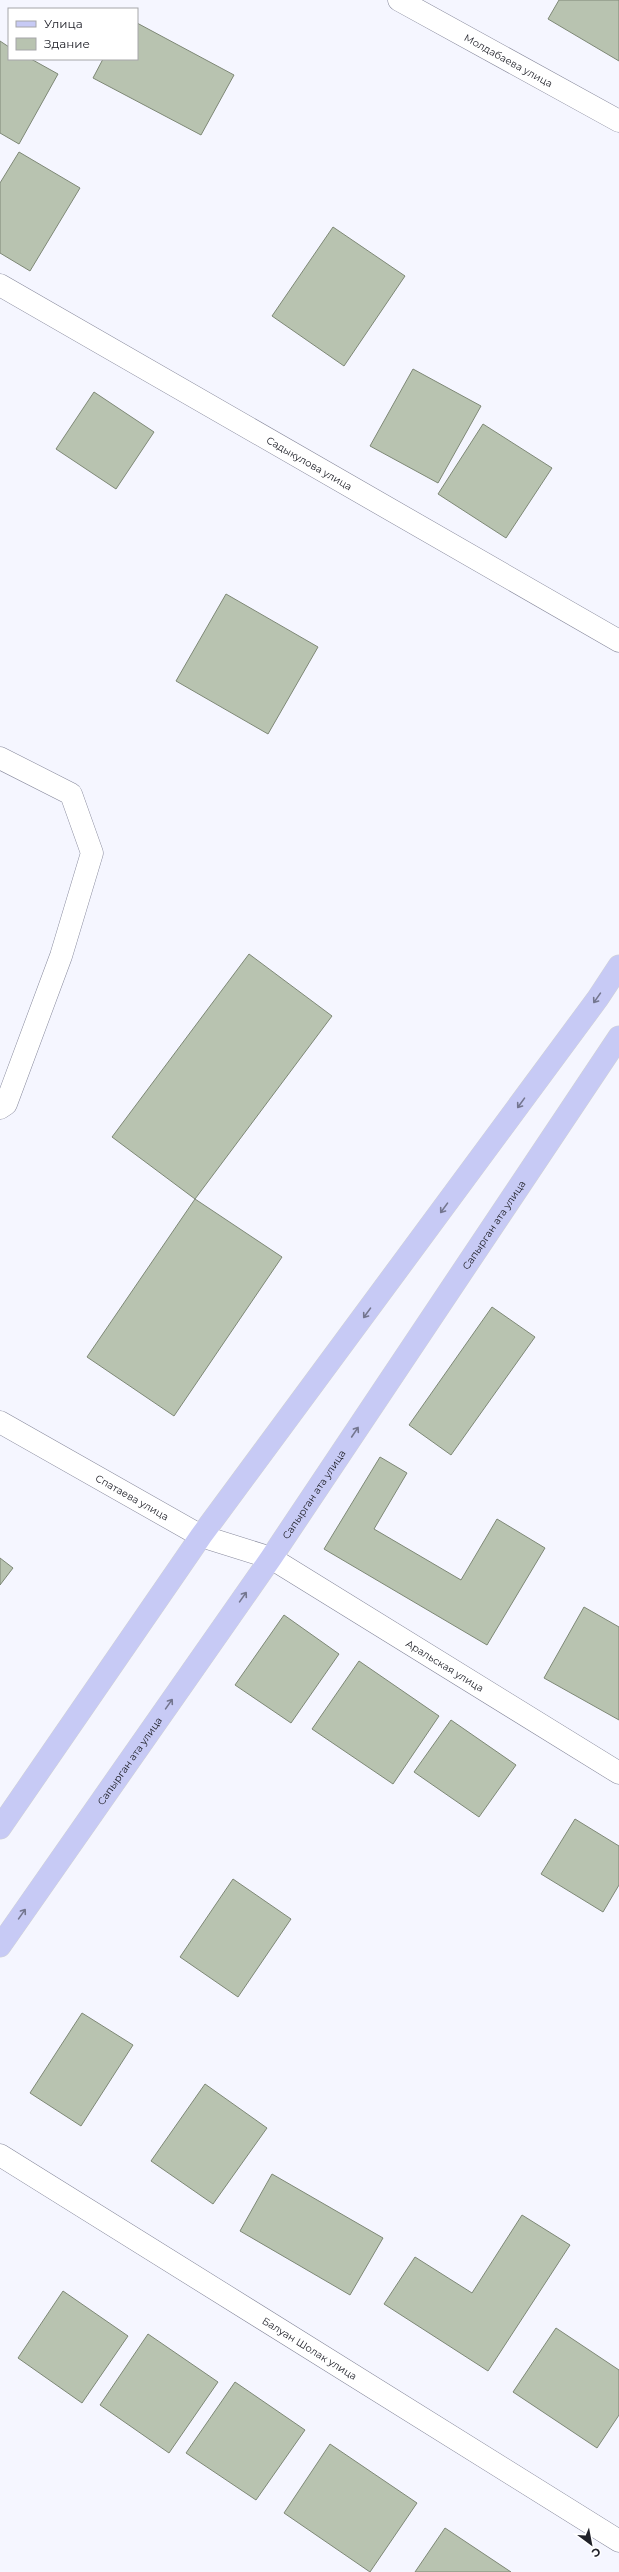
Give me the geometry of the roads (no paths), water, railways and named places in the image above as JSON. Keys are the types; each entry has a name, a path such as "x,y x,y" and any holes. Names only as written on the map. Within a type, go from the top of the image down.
{"main road":[{"path":"0,1828 201,1536 584,1018 619,966"},
{"name":"Сапырган ата улица","path":"0,1946 271,1558 619,1036"}],"street":[{"name":"Молдабаева улица","path":"399,0 619,121"},
{"name":"Садыкулова улица","path":"0,286 619,641"},
{"path":"0,758 71,794 92,853 61,956 6,1104 0,1108"},
{"name":"Спатаева улица","path":"0,1422 201,1536 271,1558"},
{"name":"Аральская улица","path":"271,1558 619,1773"},
{"name":"Балуан Шолак улица","path":"0,2155 619,2541"}]}
